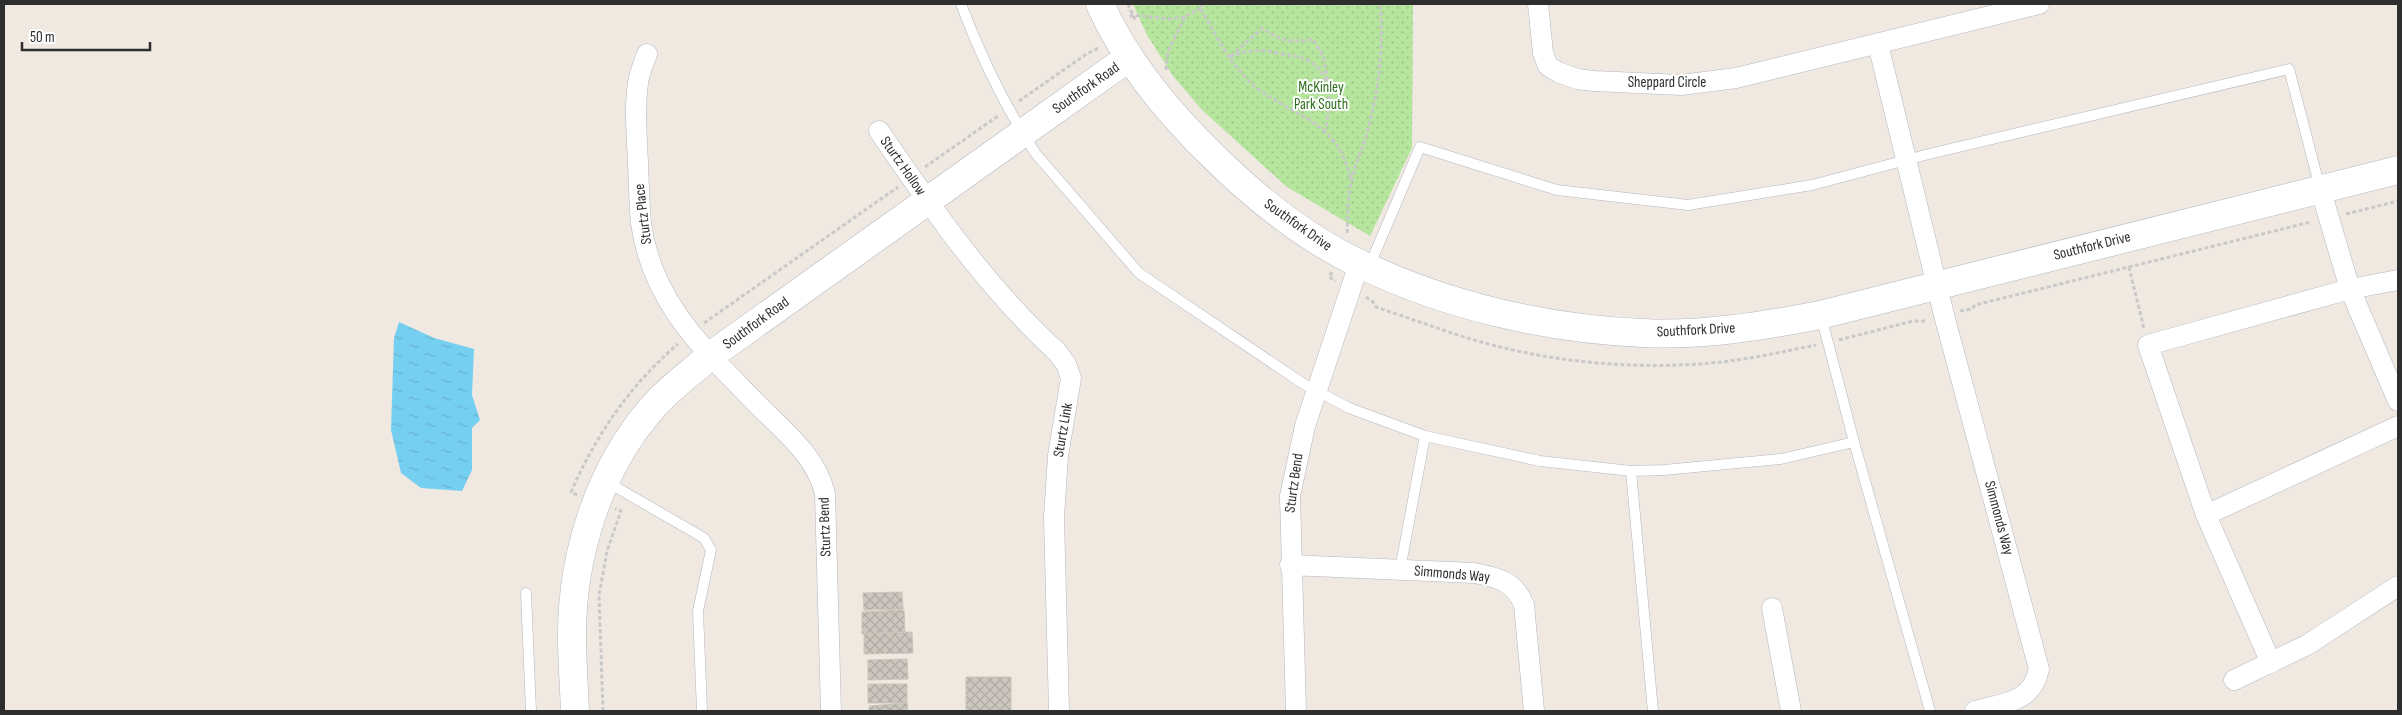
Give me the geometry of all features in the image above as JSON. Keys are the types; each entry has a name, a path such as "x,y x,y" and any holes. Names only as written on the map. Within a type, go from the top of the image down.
{"street":[{"name":"Southfork Drive","path":"1100,4 1128,58 1171,112 1238,181 1310,235 1368,259 1390,278 1502,314 1547,323 1644,333 1694,332 1780,323 1938,286 2320,188 2398,170"},
{"name":"Sheppard Circle","path":"1538,4 1540,34 1548,66 1558,72 1578,79 1652,84 1708,82 1736,78 2039,4"},
{"path":"1878,44 1938,286"},
{"name":"Sturtz Place","path":"646,54 638,82 636,109 639,194 646,248 660,287 672,309 710,356"},
{"name":"Southfork Road","path":"576,711 572,635 575,589 585,537 606,482 626,443 654,405 710,356 1128,58"},
{"name":"Sturtz Hollow","path":"879,131 927,201"},
{"path":"2320,188 2350,289 2398,401"},
{"name":"Sturtz Link","path":"927,201 984,277 1057,352 1066,364 1071,378 1058,456 1054,517 1059,711"},
{"name":"Sturtz Bend","path":"1296,711 1289,516 1292,480 1304,426 1316,390 1368,259"},
{"path":"2271,662 2206,515 2148,345 2350,289 2398,280"},
{"name":"Simmonds Way","path":"1938,286 2039,669 2037,680 2031,690 2022,698 1975,711"},
{"name":"Sturtz Bend","path":"710,356 808,456 822,480 825,494 831,711"},
{"path":"2206,515 2398,426"},
{"name":"Simmonds Way","path":"1290,565 1487,575 1510,584 1520,594 1526,618 1534,711"},
{"path":"2234,680 2307,645 2398,586"},
{"path":"1772,608 1791,711"}],"lane":[{"path":"961,4 976,46 1022,133 1036,154 1139,273 1316,390 1349,408 1425,436 1540,461 1631,471 1664,470 1781,458 1854,442"},
{"path":"1368,259 1420,147 1557,190 1688,205 1812,185 1908,160 2289,69 2320,188"},
{"path":"1820,315 1930,711"},
{"path":"1400,570 1425,436"},
{"path":"1631,471 1653,711"},
{"path":"606,482 704,538 711,550 698,611 702,711"},
{"path":"526,593 531,711"}],"path":[{"path":"1132,15 1168,19 1186,17 1204,4"},
{"path":"1347,232 1347,207 1351,181 1367,133 1380,76 1382,60 1380,4"},
{"path":"1200,8 1242,75 1260,90 1294,109 1325,131 1343,156 1351,181"},
{"path":"1166,73 1168,51 1186,17"},
{"path":"1230,57 1262,28 1284,41 1313,39 1324,58 1329,94 1325,131"},
{"path":"1230,57 1254,49 1306,60 1320,69 1329,94"},
{"path":"707,321 895,189"},
{"path":"1967,309 1972,309 1975,305 2398,201"},
{"path":"1339,227 1347,232 1368,259"},
{"path":"2128,267 2148,345"},
{"path":"603,711 599,595 607,552 621,511"}],"green space":[{"name":"McKinley Park South","path":"1133,4 1413,4 1412,148 1370,236 1287,187 1202,110 1173,76 1147,35"}],"water":[{"path":"399,322 434,338 474,349 472,395 480,420 472,428 472,470 462,491 421,488 401,473 391,430 394,338"}],"building":[{"path":"902,592 903,609 864,610 863,593"},
{"path":"904,610 905,632 862,634 862,612"},
{"path":"912,632 913,653 864,654 864,634"},
{"path":"907,659 908,679 868,680 868,660"},
{"path":"966,677 1011,677 1011,711 966,711"},
{"path":"868,684 907,684 907,703 868,703"},
{"path":"907,703 908,711 869,711 869,706"}]}
